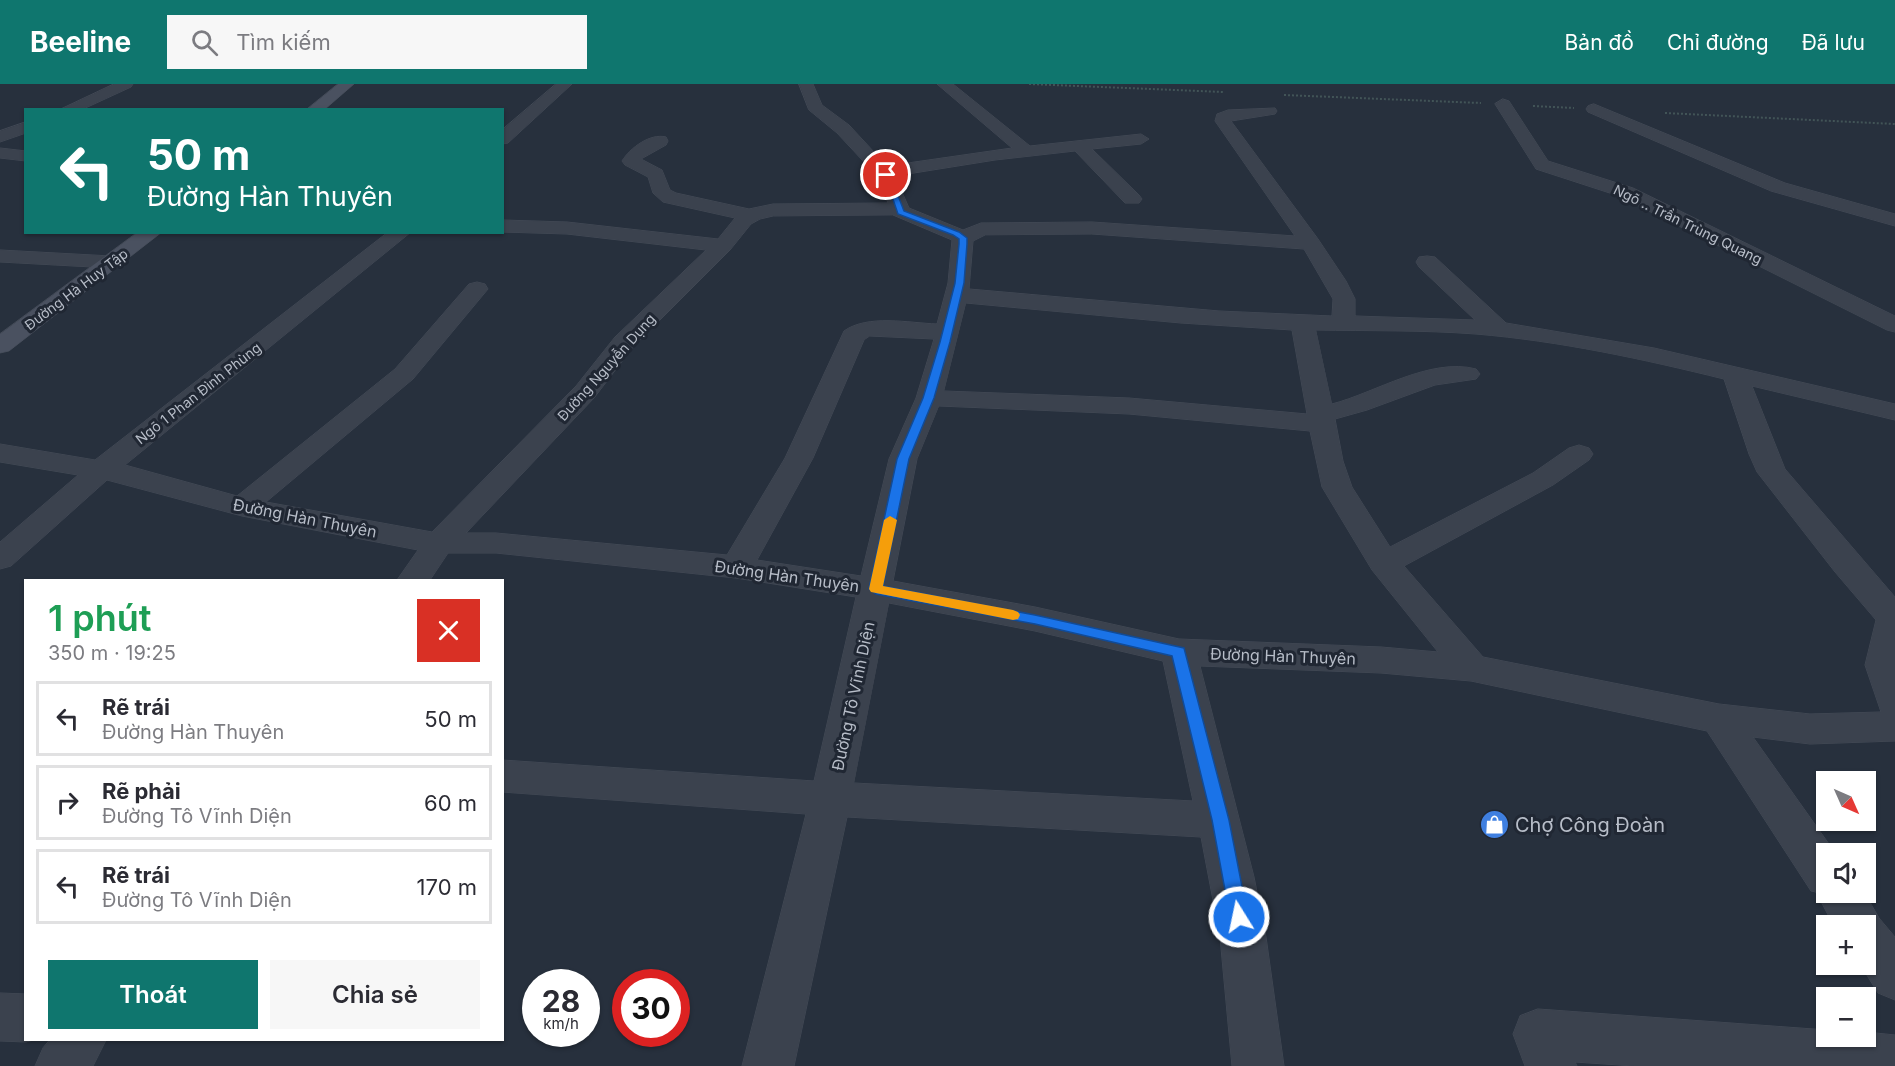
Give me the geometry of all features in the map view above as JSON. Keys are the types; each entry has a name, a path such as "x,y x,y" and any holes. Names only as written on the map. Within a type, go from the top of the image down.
{"main road":[{"path":"317,108 347,84"},
{"name":"Đường Hà Huy Tập","path":"0,346 149,234"}],"street":[{"path":"72,108 126,84"},
{"path":"504,137 565,84"},
{"path":"806,84 815,107 843,129 883,172 901,212 963,238 981,228 1092,228 1311,243"},
{"path":"944,84 1026,151"},
{"path":"1274,103 1228,115 1223,117 1223,121 1311,243 1344,299 1343,325"},
{"name":"Ngõ .. Trần Trùng Quang","path":"1503,104 1542,165 1626,192 1895,325"},
{"path":"1594,109 1778,187 1895,220"},
{"path":"0,137 23,118"},
{"path":"504,120 524,120"},
{"path":"883,172 1026,151 1141,139"},
{"path":"660,141 635,154 631,161 656,174 662,193 670,198 728,209 750,216 772,210 899,209"},
{"path":"1078,145 1132,199"},
{"path":"0,153 24,156"},
{"name":"Đường Nguyễn Dụng","path":"414,579 439,543 585,392 624,342 723,246 750,216"},
{"path":"504,226 567,228 723,246"},
{"name":"Ngõ 1 Phan Đình Phùng","path":"0,559 101,470 398,234"},
{"name":"Đường Tô Vĩnh Diện","path":"768,1066 830,799 903,459 929,398 948,332 957,295 963,238"},
{"path":"0,256 111,262"},
{"path":"1427,262 1499,329"},
{"path":"242,507 404,374 477,289"},
{"path":"957,295 1215,318 1343,325 1455,324 1499,329 1606,345 1735,373 1895,412"},
{"path":"1303,323 1329,461 1337,487 1384,563 1471,668"},
{"path":"736,567 799,458 846,358 853,336 860,331 870,329 948,332"},
{"path":"1735,373 1763,454 1772,472 1847,565 1893,617 1894,628 1886,646 1883,662 1895,703"},
{"path":"929,398 1129,406 1321,419 1438,375 1467,374"},
{"name":"Đường Hàn Thuyên","path":"0,453 125,474 242,507 439,543 496,543 736,567 876,589 1035,620 1179,652 1381,660 1471,668 1719,719 1810,729 1895,726"},
{"path":"1384,563 1543,479 1579,454"},
{"path":"1179,652 1220,820 1242,937 1258,1066"},
{"path":"1719,719 1816,861"},
{"path":"504,776 830,799 1220,820"},
{"path":"1876,948 1895,976"},
{"path":"0,1017 24,1018"},
{"path":"1551,1066 1538,1034 1895,1060"},
{"path":"61,1066 80,1041"}],"path":[{"path":"1029,84 1230,93"},
{"path":"1274,103 1503,104 1594,109"},
{"path":"1664,113 1895,124"}],"slow traffic":[{"path":"890,520 876,589 1013,615"}],"place":[{"name":"Chợ Công Đoàn","path":"1494,825"}],"route":[{"path":"886,175 901,212 956,234 963,238 963,244 960,283 929,398 903,459 876,589 1035,620 1179,652 1220,820 1239,917"}]}
